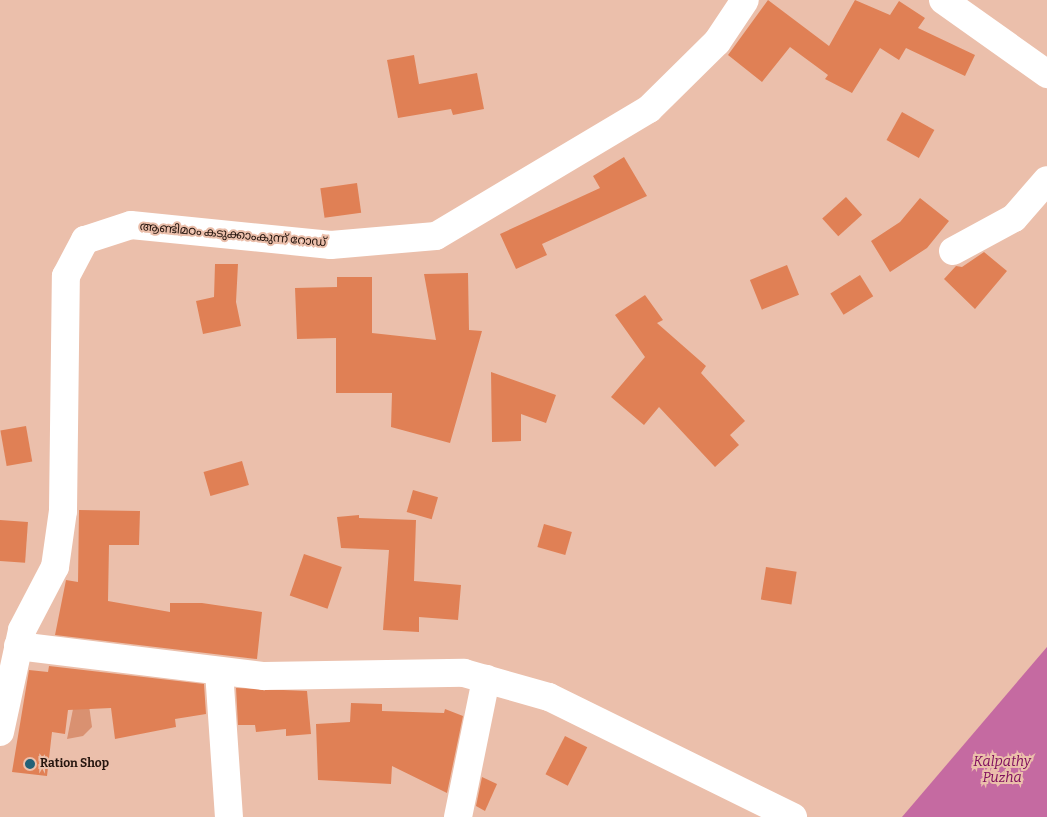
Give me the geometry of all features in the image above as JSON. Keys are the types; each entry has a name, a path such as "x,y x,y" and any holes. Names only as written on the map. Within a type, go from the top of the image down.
{"street":[{"name":"ആണ്ടിമഠം കടുക്കാംകുന്ന് റോഡ്","path":"0,732 18,646 55,567 63,511 66,276 85,240 130,226 330,245 436,236 650,109 717,42 745,0"},
{"path":"943,0 1047,74"},
{"path":"953,251 1014,218 1047,180"},
{"path":"18,646 264,676 464,673 549,697 793,817"},
{"path":"219,671 229,817"},
{"path":"458,817 486,680"}],"shaded area":[{"path":"78,684 86,684 92,727 83,736 67,739"}],"water":[{"name":"Kalpathy Puzha","path":"1047,647 1047,817 902,817"}],"building":[{"path":"768,0 829,46 855,0 890,15 899,1 925,18 918,28 975,55 965,76 906,48 899,60 880,48 852,93 825,79 828,75 790,47 762,82 728,55"},
{"path":"414,55 419,84 477,73 484,109 453,115 451,109 398,118 387,60"},
{"path":"902,112 934,130 919,158 886,140"},
{"path":"624,157 647,196 542,244 547,255 516,269 500,234 600,188 593,176"},
{"path":"357,183 361,213 325,218 320,188"},
{"path":"846,197 862,215 838,236 822,218"},
{"path":"920,198 949,221 927,248 890,272 871,241 900,222"},
{"path":"984,252 1007,271 975,309 944,279 956,266 962,267"},
{"path":"215,264 238,264 236,302 241,326 203,334 196,301 214,297"},
{"path":"787,265 799,295 762,310 750,280"},
{"path":"468,273 469,330 482,331 450,443 391,427 392,393 336,393 336,338 297,339 295,288 337,287 337,277 372,277 372,333 436,340 424,274"},
{"path":"860,275 873,296 844,315 830,294"},
{"path":"645,295 663,320 657,323 706,366 701,373 745,421 730,435 739,445 715,467 659,407 644,425 611,397 645,357 615,315"},
{"path":"491,372 556,395 546,423 521,414 521,441 492,442"},
{"path":"26,426 32,461 7,466 0,431"},
{"path":"242,461 249,485 210,496 204,472"},
{"path":"413,490 438,497 432,519 407,512"},
{"path":"79,510 140,511 139,545 109,545 108,601 170,612 170,603 202,603 262,612 257,659 55,635 66,580 78,582"},
{"path":"359,515 359,518 416,520 414,581 461,585 458,620 419,617 419,632 383,630 389,550 341,548 337,517"},
{"path":"0,520 28,522 25,563 0,561"},
{"path":"544,524 572,532 565,555 537,547"},
{"path":"304,554 342,567 327,609 290,596"},
{"path":"766,567 797,572 791,604 761,600"},
{"path":"49,666 204,684 206,714 175,719 176,727 115,739 111,708 68,710 65,734 52,732 47,776 12,772 29,670 48,672"},
{"path":"236,688 307,691 311,734 286,736 286,729 256,732 255,725 238,725"},
{"path":"351,703 382,704 382,711 444,713 445,709 463,716 447,793 392,766 391,784 318,780 316,724 350,722"},
{"path":"565,736 587,747 568,786 545,774"},
{"path":"482,777 497,784 485,811 476,806"}],"place":[{"name":"Ration Shop","path":"30,764"}]}
